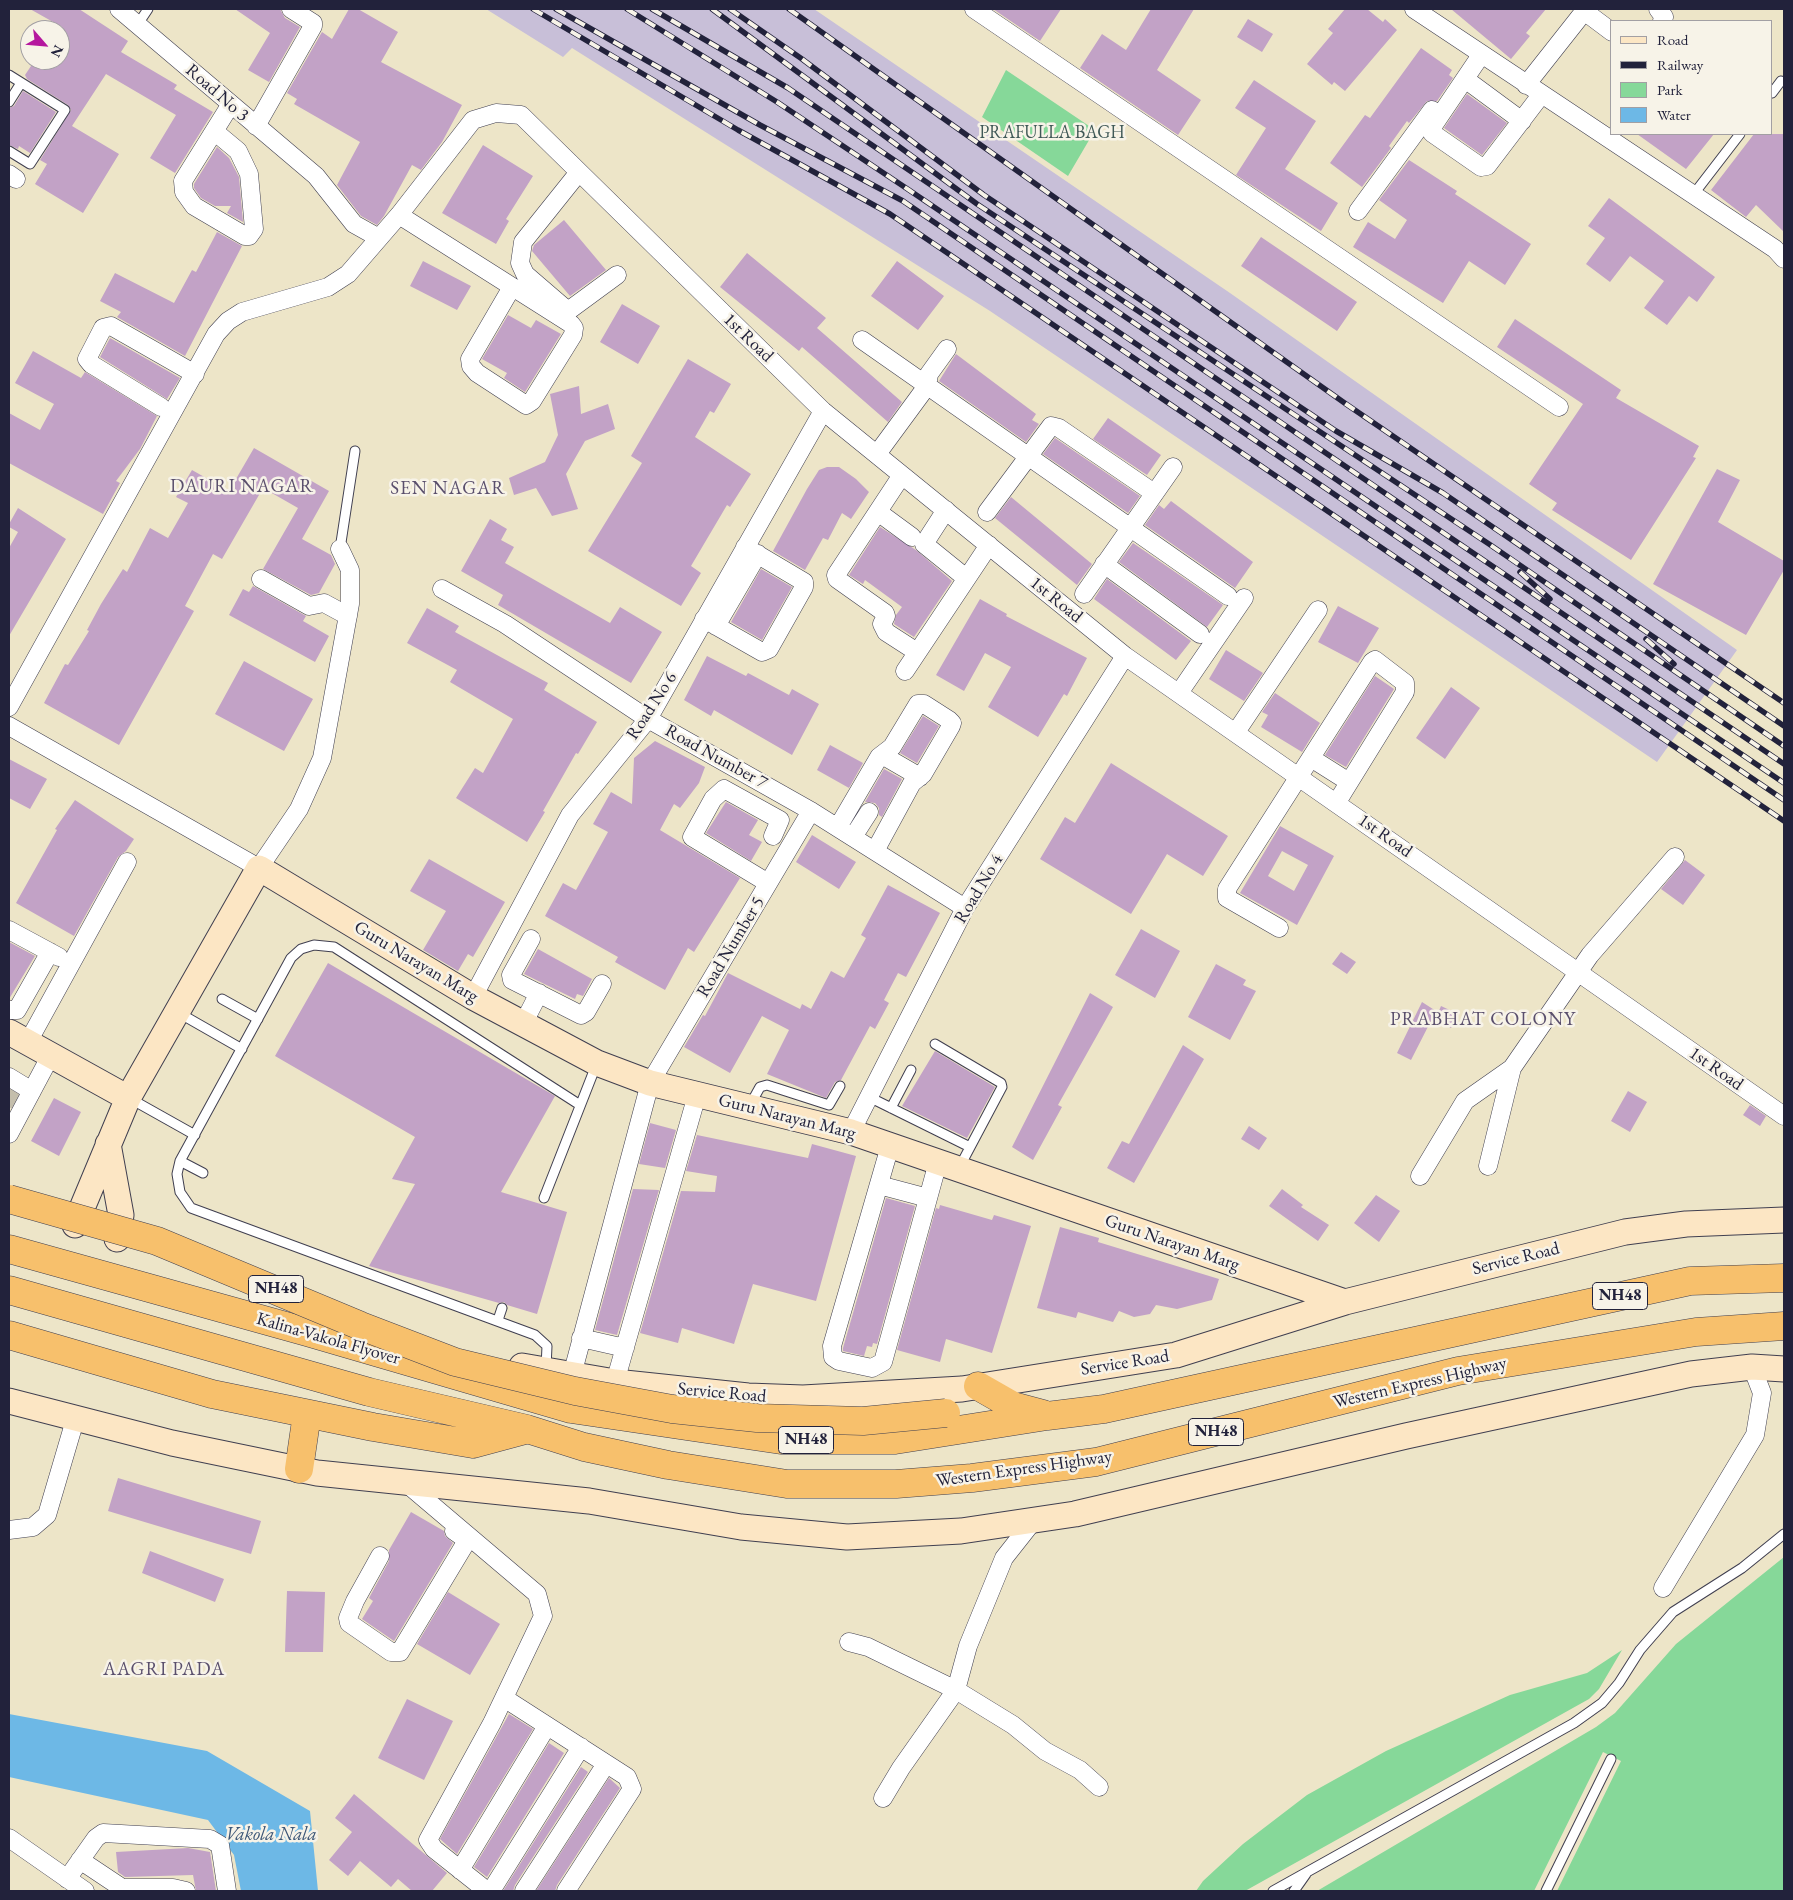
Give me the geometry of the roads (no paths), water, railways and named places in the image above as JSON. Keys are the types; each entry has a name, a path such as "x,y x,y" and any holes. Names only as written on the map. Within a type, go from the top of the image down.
{"highway":[{"path":"9,1198 157,1241 361,1326 455,1362 575,1391 672,1409 758,1418 863,1421 946,1414 963,1415 982,1427"},
{"name":"NH48","path":"9,1209 75,1225 328,1305 453,1352 532,1399 571,1410 781,1440 895,1440 1104,1409 1690,1281 1784,1278"},
{"name":"Kalina-Vakola Flyover","path":"9,1249 307,1332 532,1399"},
{"name":"NH48","path":"9,1290 369,1392 527,1430"},
{"name":"Western Express Highway","path":"527,1430 584,1447 668,1465 787,1484 896,1484 972,1478 1096,1462 1458,1371 1696,1332 1784,1326"},
{"path":"9,1335 212,1394 307,1414 474,1444 527,1430"},
{"path":"978,1386 1013,1406 1047,1416"},
{"path":"299,1469 307,1414"}],"street":[{"name":"Road No 3","path":"119,9 316,176 347,218 379,238"},
{"path":"256,126 313,26 313,23 291,9"},
{"path":"974,9 1559,407"},
{"path":"1414,9 1775,250 1784,259"},
{"path":"1658,9 1664,17 1662,20"},
{"path":"1526,85 1585,10 1610,30"},
{"path":"1478,53 1465,78 1432,125 1432,133 1485,168 1541,95"},
{"path":"1358,211 1478,53"},
{"path":"1465,78 1522,121"},
{"path":"214,131 238,151 249,174 254,229 249,236 245,236 194,206 184,192 184,181 230,104"},
{"name":"1st Road","path":"9,707 216,334 228,321 242,312 328,287 348,274 399,215 473,120 496,113 521,115 823,411 1125,656 1478,900 1576,972 1784,1116"},
{"path":"579,172 523,242 520,263 525,274 568,311 617,275"},
{"path":"399,215 571,324 574,328 573,335 532,401 526,405 477,373 470,366 470,359 512,287"},
{"path":"161,407 91,364 87,359 103,328 111,326 195,374"},
{"path":"862,340 1130,528 1236,597 1179,693"},
{"path":"877,454 927,386 929,374 947,349"},
{"name":"Road No 6","path":"473,997 570,815 648,719 710,623 751,550 823,411"},
{"path":"986,512 1048,428 1055,426 1154,493"},
{"path":"1084,594 1173,467"},
{"path":"902,475 838,570 837,579 884,613 886,616 883,629 917,652"},
{"path":"946,510 924,544 966,578"},
{"path":"878,512 912,537"},
{"path":"905,671 989,545"},
{"path":"75,1225 128,1098 259,868 299,809 322,758 348,616 351,588 350,570 340,549"},
{"path":"710,623 762,652 769,650 804,587 804,582 751,550"},
{"path":"1104,564 1200,634"},
{"path":"261,579 309,606 324,603 348,616"},
{"name":"Road Number 7","path":"442,589 505,624 648,719 739,769 838,827 965,908"},
{"path":"1236,732 1318,610"},
{"name":"Road No 4","path":"851,1132 965,908 1125,656"},
{"path":"1279,928 1227,898 1227,889 1372,662 1377,662 1405,683 1405,692 1337,802"},
{"path":"838,827 882,755 892,747 918,704 924,704 952,723 920,777 912,783 875,851"},
{"name":"Guru Narayan Marg","path":"9,726 259,868 473,997 597,1063 650,1083 749,1108 786,1105 890,1146 1345,1302"},
{"path":"882,755 920,777"},
{"path":"1311,758 1349,782"},
{"path":"728,790 739,769"},
{"path":"768,883 692,837 715,797 724,789 728,790 780,820 811,811"},
{"name":"Road Number 5","path":"572,1375 650,1083 811,811"},
{"path":"853,837 869,812"},
{"path":"773,836 780,820"},
{"path":"1488,1166 1512,1068 1576,972 1675,857"},
{"path":"127,862 71,964 18,1037 128,1098"},
{"path":"510,928 537,942 511,978 581,1015 586,1012 602,984"},
{"path":"9,930 71,964"},
{"path":"9,1010 17,1010 50,952"},
{"path":"524,1024 539,993"},
{"path":"9,1134 20,1086 51,1055"},
{"path":"1420,1176 1465,1101 1512,1068"},
{"path":"615,1382 697,1095"},
{"path":"108,1144 121,1215 117,1239"},
{"path":"890,1146 832,1346 833,1356 839,1361 872,1368 883,1362 928,1198 948,1166"},
{"path":"878,1185 928,1198"},
{"name":"Service Road","path":"453,1352 615,1382 748,1396 803,1398 893,1394 978,1386 1176,1355 1345,1302 1625,1232 1686,1224 1784,1220"},
{"path":"581,1338 625,1348"},
{"path":"9,1401 75,1420 172,1443 344,1477 589,1501 741,1527 847,1537 962,1532 1075,1514 1690,1374 1752,1367 1784,1369"},
{"path":"1663,1588 1755,1435 1762,1393 1752,1367"},
{"path":"9,1530 33,1527 47,1515 75,1420"},
{"path":"406,1483 537,1594 542,1616 504,1698 428,1840 434,1849 486,1891"},
{"path":"883,1798 901,1768 956,1690 968,1646 1004,1558 1034,1520"},
{"path":"380,1556 355,1601 348,1618 349,1623 391,1652 400,1652 465,1544 464,1538 453,1530 455,1524"},
{"path":"849,1642 868,1647 956,1690 1013,1725 1045,1751 1080,1770 1100,1787"},
{"path":"504,1698 627,1777 632,1789 566,1891"},
{"path":"460,1870 547,1726"},
{"path":"491,1891 581,1748"},
{"path":"524,1891 606,1764"},
{"path":"67,1878 96,1838 103,1834 210,1839 220,1846 227,1891"},
{"path":"9,1838 86,1891"},
{"path":"80,1860 122,1888 174,1888 186,1891"}],"lane":[{"path":"138,24 148,9"},
{"path":"9,75 65,110 30,164 9,151"},
{"path":"1773,92 1781,81"},
{"path":"9,102 21,83"},
{"path":"1693,195 1739,135"},
{"path":"340,549 355,451"},
{"path":"546,1370 548,1351 545,1342 522,1328 191,1208 180,1192 177,1174 180,1161 292,958 301,950 314,945 326,945 334,948 580,1105"},
{"path":"222,999 258,1019"},
{"path":"177,1012 242,1048"},
{"path":"935,1044 1001,1084 1002,1087 970,1147 948,1166"},
{"path":"544,1198 597,1063"},
{"path":"891,1108 911,1070"},
{"path":"786,1105 829,1106 840,1086"},
{"path":"869,1097 970,1147"},
{"path":"128,1098 194,1135"},
{"path":"180,1161 203,1173"},
{"path":"498,1320 502,1308"},
{"path":"1273,1891 1581,1718 1602,1703 1619,1683 1640,1650 1673,1612 1742,1568 1784,1534"},
{"path":"1546,1891 1611,1759"},
{"path":"1294,1891 1308,1872"}],"water":[{"name":"Vakola Nala","path":"9,1714 207,1751 310,1811 318,1891 241,1891 234,1855 208,1820 9,1777"}],"tunnel":[{"path":"9,1107 18,1090"}],"railway":[{"path":"533,9 738,130 890,214 1784,821"},
{"path":"556,9 760,125 903,201 1784,800"},
{"path":"627,9 777,102 909,190 1784,783"},
{"path":"652,9 788,88 1784,764"},
{"path":"712,9 977,204 1489,544 1784,746"},
{"path":"730,9 802,59 984,195 1336,431 1443,493 1784,726"},
{"path":"789,9 1346,404 1784,703"},
{"path":"1520,572 1550,599"},
{"path":"1646,639 1674,664"}],"district":[{"name":"DAURI NAGAR","path":"242,487"},
{"name":"SEN NAGAR","path":"448,489"},
{"name":"PRABHAT COLONY","path":"1483,1020"},
{"name":"AAGRI PADA","path":"164,1670"}],"park label":[{"name":"PRAFULLA BAGH","path":"1052,133"}]}
